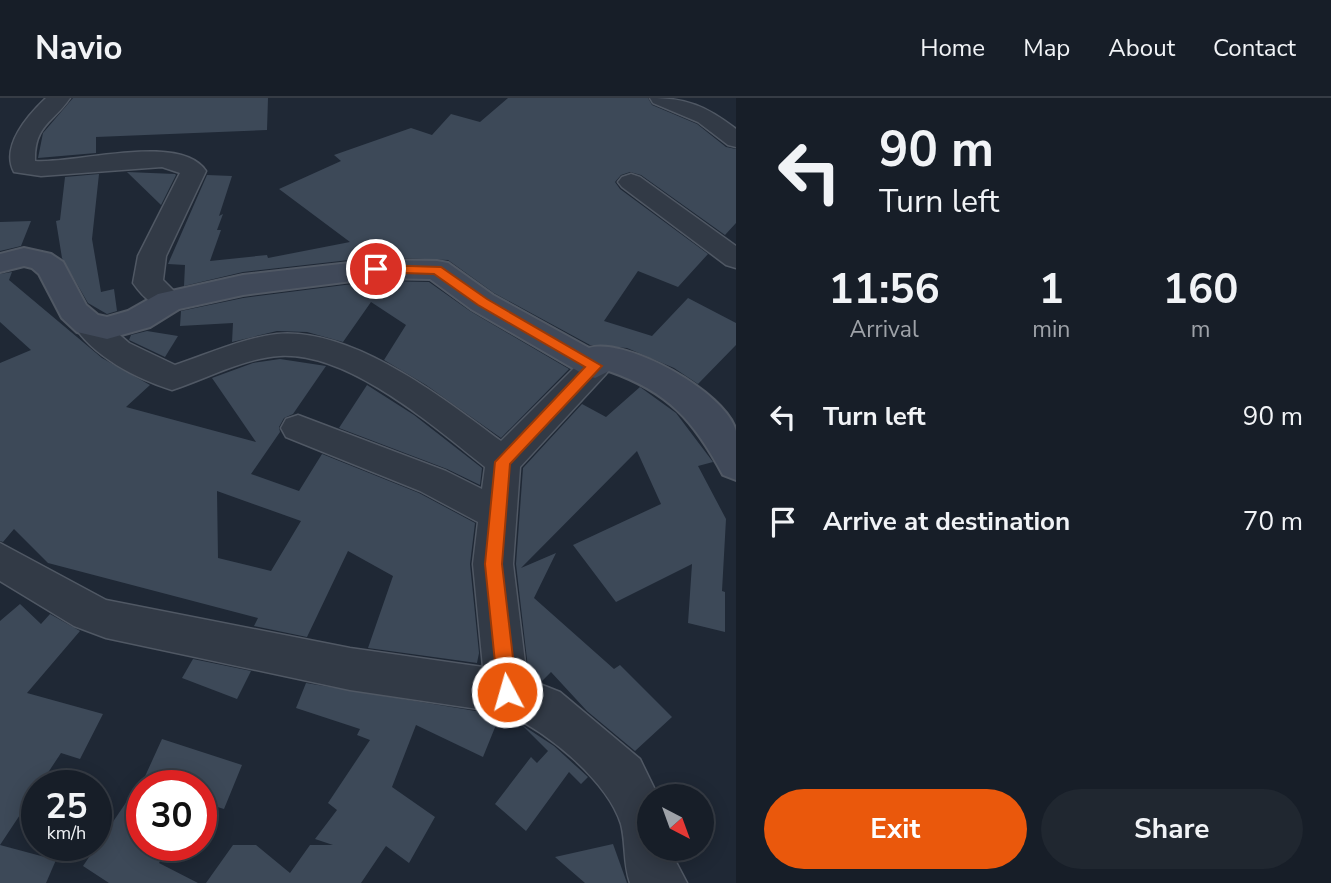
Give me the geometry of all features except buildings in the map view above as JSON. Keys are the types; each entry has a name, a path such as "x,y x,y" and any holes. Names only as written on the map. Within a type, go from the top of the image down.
{"street":[{"path":"59,98 27,128 22,146 23,167 42,171 144,160 173,160 186,163 194,171 152,256 148,283 169,301"},
{"path":"661,98 706,117 736,140"},
{"path":"631,182 736,259"},
{"path":"0,263 24,257 41,260 52,269 73,311 118,351 172,378 203,370 243,352 282,345 318,348 362,368 436,411 502,462"},
{"path":"88,324 107,328 139,319 169,301 315,275 376,269 436,270 482,302 595,366"},
{"path":"507,692 494,564 502,462 595,366 601,356 659,376 686,393 709,416 736,465"},
{"path":"298,428 433,481 496,513"},
{"path":"0,560 89,613 106,619 350,669 507,692 544,708 574,731 623,776 645,822 653,876 661,883"}],"route":[{"path":"376,269 436,270 482,302 595,366 502,462 494,564 507,692"}]}
